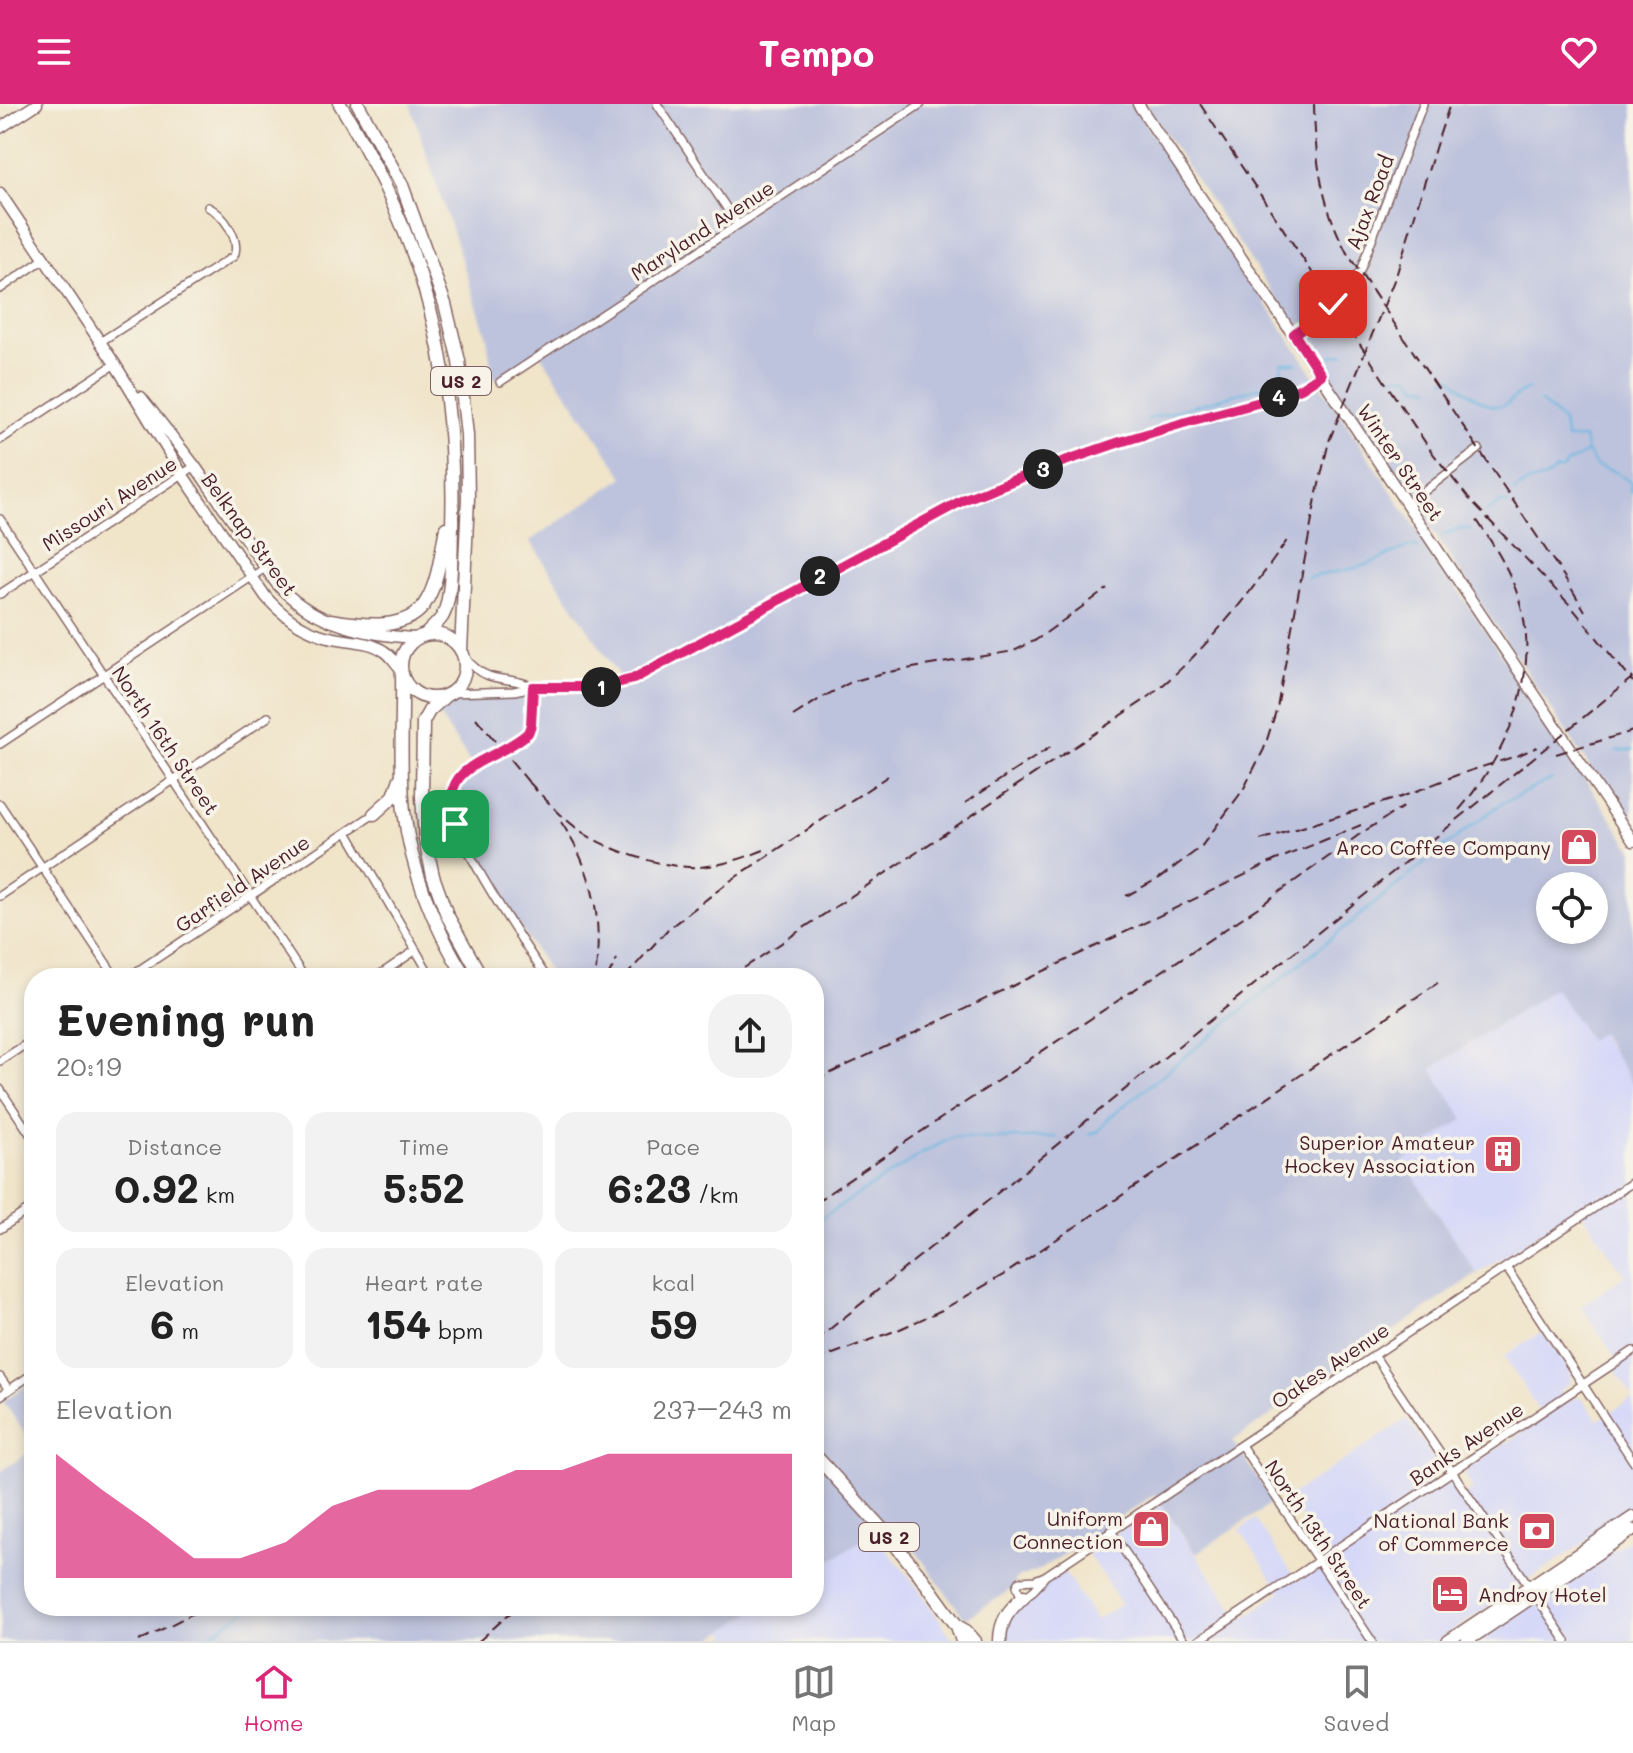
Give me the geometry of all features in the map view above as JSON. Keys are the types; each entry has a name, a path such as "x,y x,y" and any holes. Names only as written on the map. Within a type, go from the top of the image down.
{"highway":[{"name":"US 2","path":"340,104 384,181 413,252 432,315 447,396 452,498 446,607 441,617 411,642 403,654 403,773 404,811 411,853 422,890 460,968"},
{"name":"US 2","path":"358,104 402,185 445,304 459,361 467,435 464,673 457,687 429,711 423,722 422,797 425,839 433,876 447,915 476,968"},
{"path":"330,620 391,623 418,612 425,605 432,591 452,498"},
{"path":"421,636 441,635 462,653"},
{"path":"401,672 405,683 419,695 427,698 448,694"},
{"path":"374,814 395,793 403,773"},
{"path":"374,814 395,817 408,832"},
{"name":"US 2","path":"824,1465 896,1545 957,1626 962,1641"},
{"path":"1000,1641 1003,1619 1024,1596"},
{"name":"US 2","path":"957,1626 975,1641"}],"main road":[{"path":"1467,1641 1633,1517"},
{"path":"1448,1641 1633,1530"}],"street":[{"path":"0,128 37,104"},
{"path":"657,104 738,225"},
{"name":"Maryland Avenue","path":"500,382 921,104"},
{"name":"Winter Street","path":"1138,104 1633,841"},
{"name":"Ajax Road","path":"1294,334 1345,293 1360,271 1423,104"},
{"name":"Belknap Street","path":"0,193 115,364 182,474 274,606 321,635 377,647 388,654 401,672"},
{"path":"100,342 234,256 236,241 220,216 208,207"},
{"path":"0,289 44,259"},
{"path":"0,440 115,364"},
{"name":"Belknap Street","path":"115,364 195,466 276,583 293,600 346,628 368,633 421,636"},
{"path":"448,694 514,691 533,687 600,687 633,679 965,499 1107,446 1283,396 1321,375"},
{"path":"1408,504 1479,449"},
{"name":"Missouri Avenue","path":"0,594 195,466"},
{"name":"North 16th Street","path":"0,519 298,968"},
{"path":"0,744 265,568"},
{"path":"462,653 488,676 519,681 533,687"},
{"path":"533,687 529,732 462,774 453,789 451,805 455,824 485,881 540,968"},
{"path":"0,896 268,717"},
{"path":"0,804 109,968"},
{"name":"Garfield Avenue","path":"142,968 374,814"},
{"path":"347,832 426,968"},
{"path":"390,968 416,950"},
{"path":"0,1061 24,1045"},
{"path":"0,1089 24,1125"},
{"name":"Oakes Avenue","path":"1045,1576 1035,1590 1024,1596 1018,1590 1019,1581 1045,1576 1633,1182"},
{"path":"0,1229 24,1213"},
{"path":"1506,1267 1633,1461"},
{"name":"Banks Avenue","path":"1198,1641 1633,1351"},
{"path":"1374,1355 1566,1641"},
{"path":"0,1377 9,1390"},
{"path":"0,1396 24,1380"},
{"name":"North 13th Street","path":"1241,1445 1372,1641"},
{"path":"1111,1531 1184,1641"}],"shaded area":[{"path":"410,104 1132,104 1633,851 1633,1084 1600,1033 1589,1040 1555,988 1431,1069 1464,1119 1403,1161 1477,1274 1233,1441 1273,1502 1196,1554 1155,1494 1043,1568 1016,1579 1014,1588 965,1619 891,1522 873,1533 884,1545 862,1540 824,1565 824,968 547,968 494,887 465,832 458,811 458,794 475,770 437,712 441,707 455,699 475,696 609,692 627,688 530,541 624,477 538,351 493,381 487,337"},
{"path":"1145,104 1633,104 1633,832 1388,464"},
{"path":"1555,988 1589,1039 1599,1033 1633,1084 1633,1397 1615,1370 1621,1366 1581,1306 1625,1276 1579,1208 1477,1274 1403,1161 1431,1069"},
{"path":"1542,1332 1571,1372 1570,1382 1559,1391 1566,1402 1574,1397 1582,1398 1598,1420 1633,1398 1633,1510 1437,1641 1003,1641 1002,1635 1018,1605 1038,1592 1062,1569 1096,1620 1121,1604 1087,1552 1161,1504 1241,1620 1281,1592 1240,1530 1255,1519 1297,1581 1328,1560 1288,1497 1407,1419 1438,1465 1437,1471 1427,1480 1434,1491 1447,1483 1454,1483 1454,1493 1459,1499 1473,1489 1465,1476 1467,1469 1543,1418 1504,1356"},
{"path":"24,1387 24,1432 3,1401"},
{"path":"24,1456 24,1616 746,1616 709,1641 0,1641 0,1472"},
{"path":"873,1533 914,1583 954,1641 731,1641 724,1631 746,1616 824,1616 824,1565"},
{"path":"1633,1537 1633,1641 1477,1641"}],"waterway":[{"path":"1321,358 1344,354"},
{"path":"1148,419 1275,383 1281,374 1282,363 1297,363"},
{"path":"1390,376 1410,376 1417,385 1430,388"},
{"path":"1444,380 1451,378 1493,406 1507,404 1529,389"},
{"path":"1540,401 1563,422 1566,439 1584,438 1587,452 1596,466 1616,472 1631,483 1630,492 1633,490"},
{"path":"1514,492 1526,483 1546,478 1555,469 1562,469 1587,452"},
{"path":"1487,511 1500,503 1508,504"},
{"path":"1443,535 1459,529 1471,529"},
{"path":"1308,578 1362,566 1407,547 1419,548"},
{"path":"1616,751 1633,750"},
{"path":"1090,1134 1099,1131 1109,1118 1448,844 1501,804 1552,779"},
{"path":"824,1217 953,1137 1057,1137"},
{"path":"200,1641 238,1616"}],"railway":[{"path":"1200,104 1431,451 1470,500 1570,605 1633,682"},
{"path":"1314,104 1321,181 1331,217 1347,253 1585,611"},
{"path":"1126,896 1161,877 1201,847 1243,790 1264,749 1277,708 1329,441 1397,273 1450,104"},
{"path":"1459,810 1493,763 1506,737 1524,681 1526,653 1525,624 1514,585 1499,554 1474,516"},
{"path":"744,968 1146,699 1187,663 1224,623 1290,536"},
{"path":"793,716 851,682 883,673 1014,651 1036,640 1107,589"},
{"path":"824,1334 1633,677"},
{"path":"476,718 536,791"},
{"path":"1556,754 1633,731"},
{"path":"965,803 1052,746"},
{"path":"1260,840 1404,796 1537,747"},
{"path":"633,968 668,929 730,881 888,776"},
{"path":"529,782 582,832 607,846 638,857 671,865 699,867 732,861 764,850"},
{"path":"824,1196 1403,807"},
{"path":"561,822 581,859 593,897 598,936 596,968"},
{"path":"824,1076 1276,860 1361,825"},
{"path":"612,968 617,959"},
{"path":"824,1357 942,1310 1005,1274 1439,982"},
{"path":"139,1641 188,1616"},
{"path":"479,1641 507,1616"}],"place":[{"name":"Arco Coffee Company","path":"1579,847"},
{"name":"Superior Amateur Hockey Association","path":"1503,1154"},
{"name":"Uniform Connection","path":"1151,1529"},
{"name":"National Bank of Commerce","path":"1537,1531"},
{"name":"Androy Hotel","path":"1450,1594"}],"route":[{"path":"455,824 451,799 455,782 468,769 528,733 533,687 600,687 633,679 965,499 1162,429 1294,392 1321,375 1294,334 1333,304"}]}
